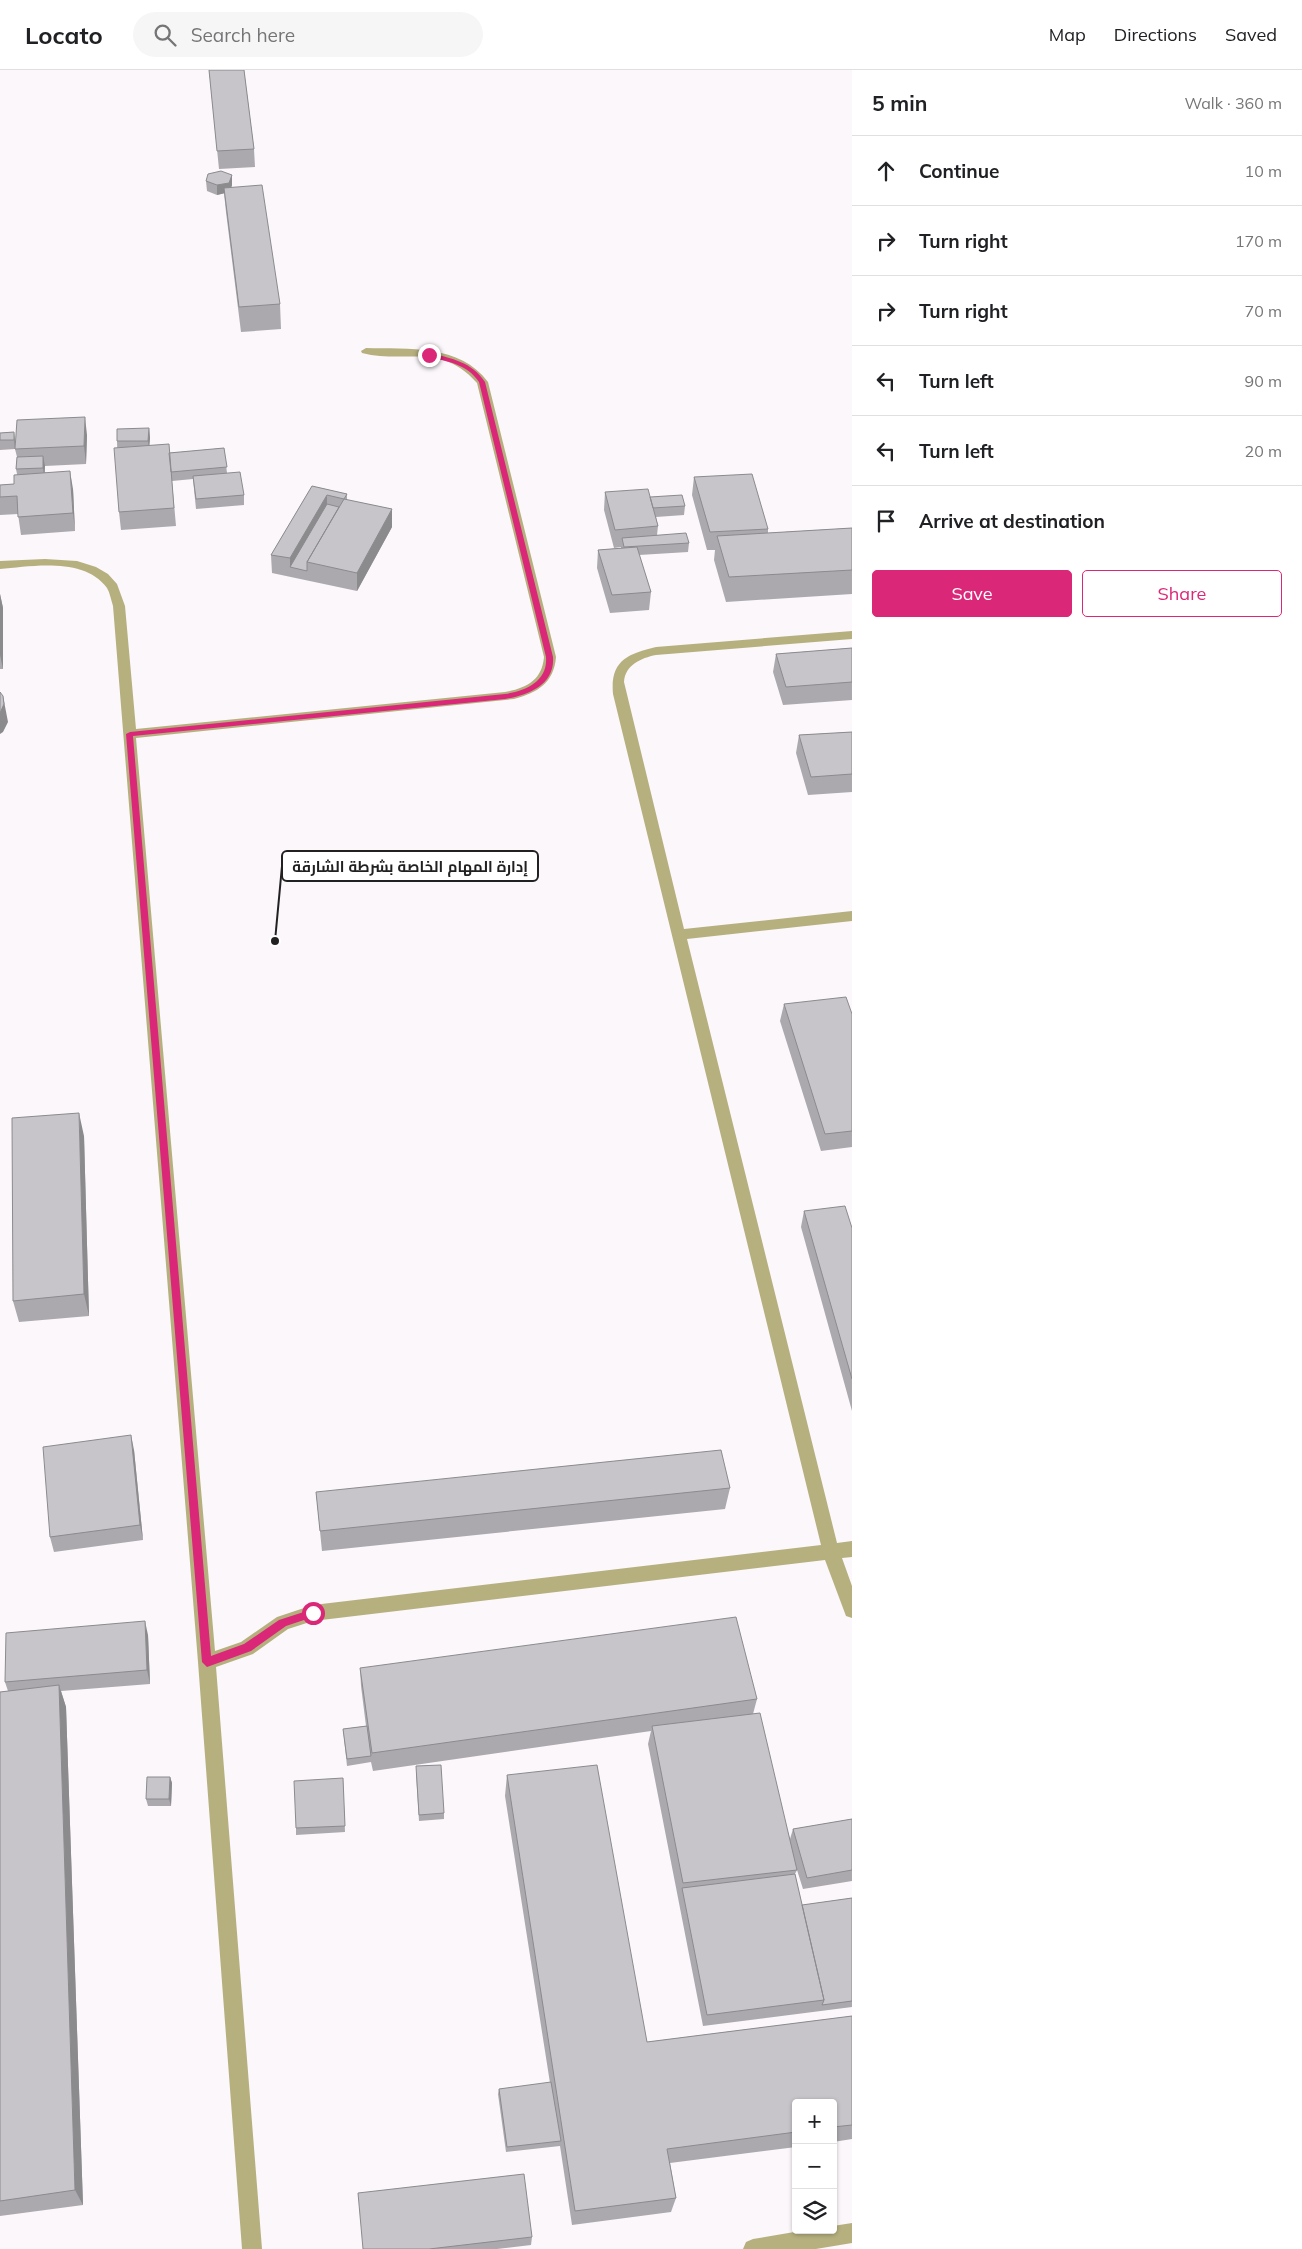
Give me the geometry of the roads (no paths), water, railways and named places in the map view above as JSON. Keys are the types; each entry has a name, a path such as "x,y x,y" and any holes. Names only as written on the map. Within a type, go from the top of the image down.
{"lane":[{"path":"130,734 505,696 531,690 541,683 547,675 550,657 482,382 468,367 443,357 366,351"},
{"path":"0,565 42,562 71,564 96,572 113,587 119,606 207,1662 252,2249"},
{"path":"852,635 671,648 647,652 628,662 618,677 619,694 832,1552 852,1610"},
{"path":"678,935 852,916"},
{"path":"207,1662 247,1648 283,1623 313,1613 852,1549"},
{"path":"753,2249 852,2233"}],"place":[{"name":"إدارة المهام الخاصة بشرطة الشارقة","path":"275,941"}]}
